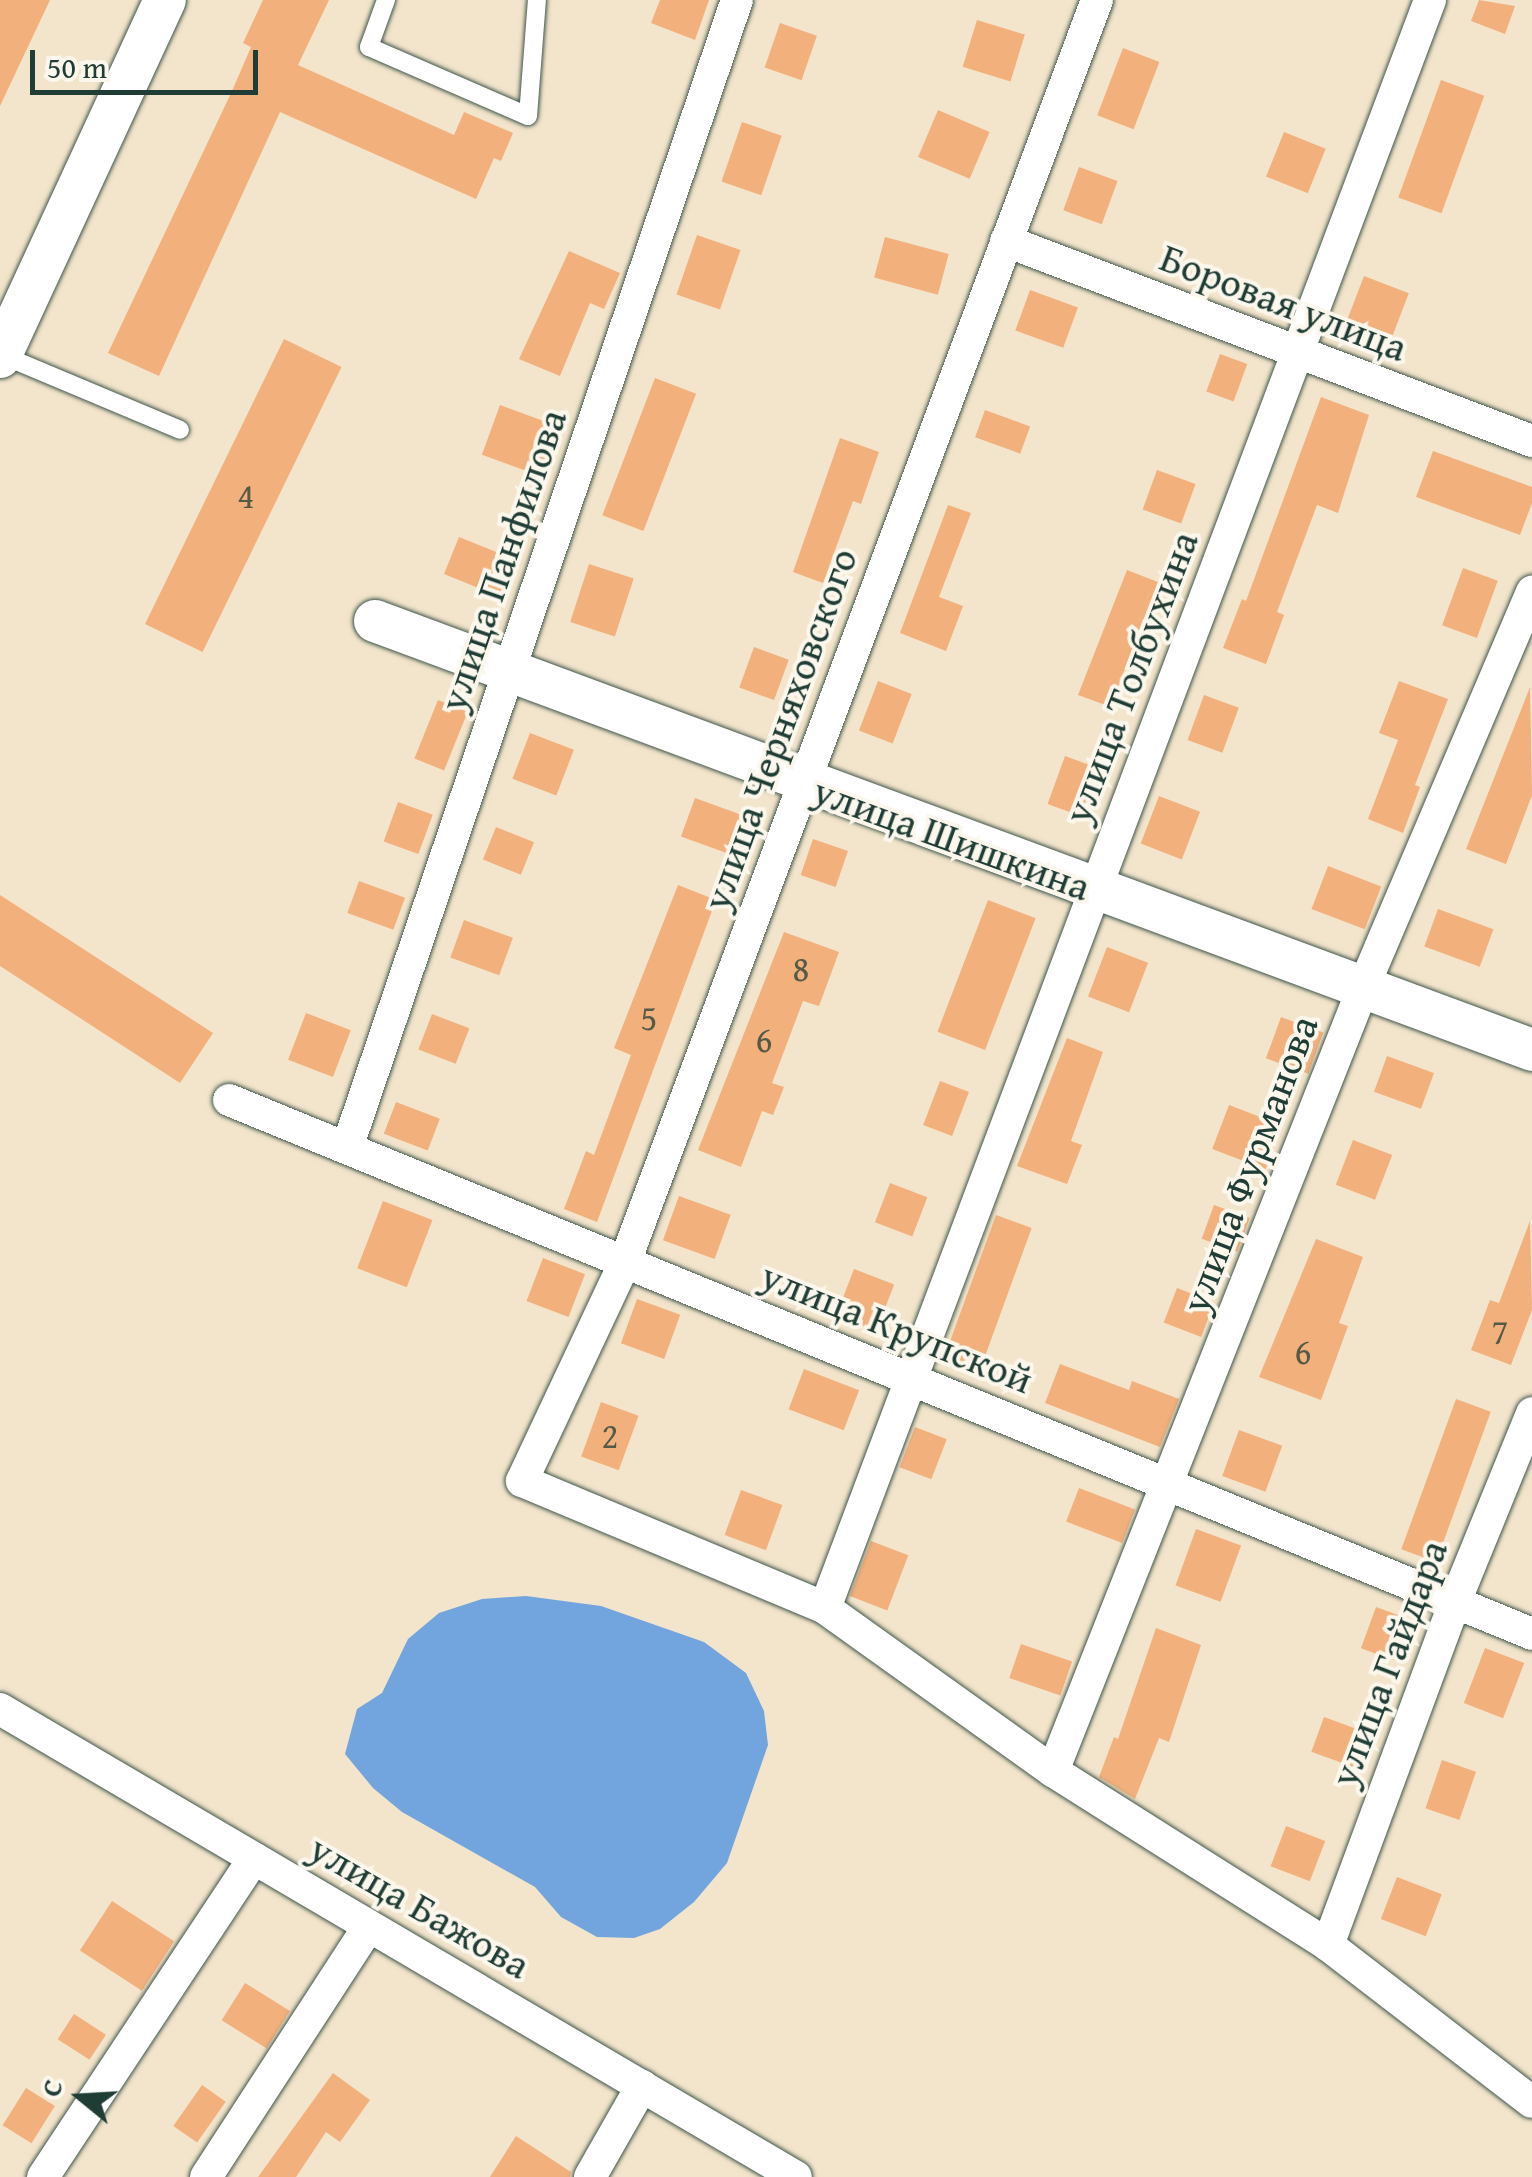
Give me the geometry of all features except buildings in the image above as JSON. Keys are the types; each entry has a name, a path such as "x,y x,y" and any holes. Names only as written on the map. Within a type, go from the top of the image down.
{"street":[{"path":"1,356 165,0"},
{"name":"улица Панфилова","path":"348,1148 737,0"},
{"name":"улица Черняховского","path":"824,1608 522,1481 625,1262 1097,0"},
{"name":"улица Толбухина","path":"824,1608 1430,0"},
{"name":"Боровая улица","path":"1006,241 1532,442"},
{"name":"улица Фурманова","path":"1054,1771 1364,988 1532,591"},
{"name":"улица Шишкина","path":"375,621 804,784 1532,1050"},
{"name":"улица Крупской","path":"229,1100 1532,1634"},
{"name":"улица Гайдара","path":"1328,1946 1456,1602 1532,1413"},
{"path":"824,1608 1054,1771 1328,1946 1532,2102"},
{"name":"улица Бажова","path":"4,1721 254,1858 796,2177"},
{"path":"43,2177 254,1858"},
{"path":"206,2177 369,1926"},
{"path":"590,2177 642,2086"}],"lane":[{"path":"386,0 369,47 528,116 536,0"},
{"path":"1,356 180,430"}],"water":[{"path":"526,1596 601,1606 704,1642 746,1673 764,1711 768,1745 727,1863 694,1902 660,1929 634,1938 597,1937 561,1917 535,1887 402,1812 373,1788 345,1754 357,1709 382,1693 408,1639 439,1613 482,1599"}]}
